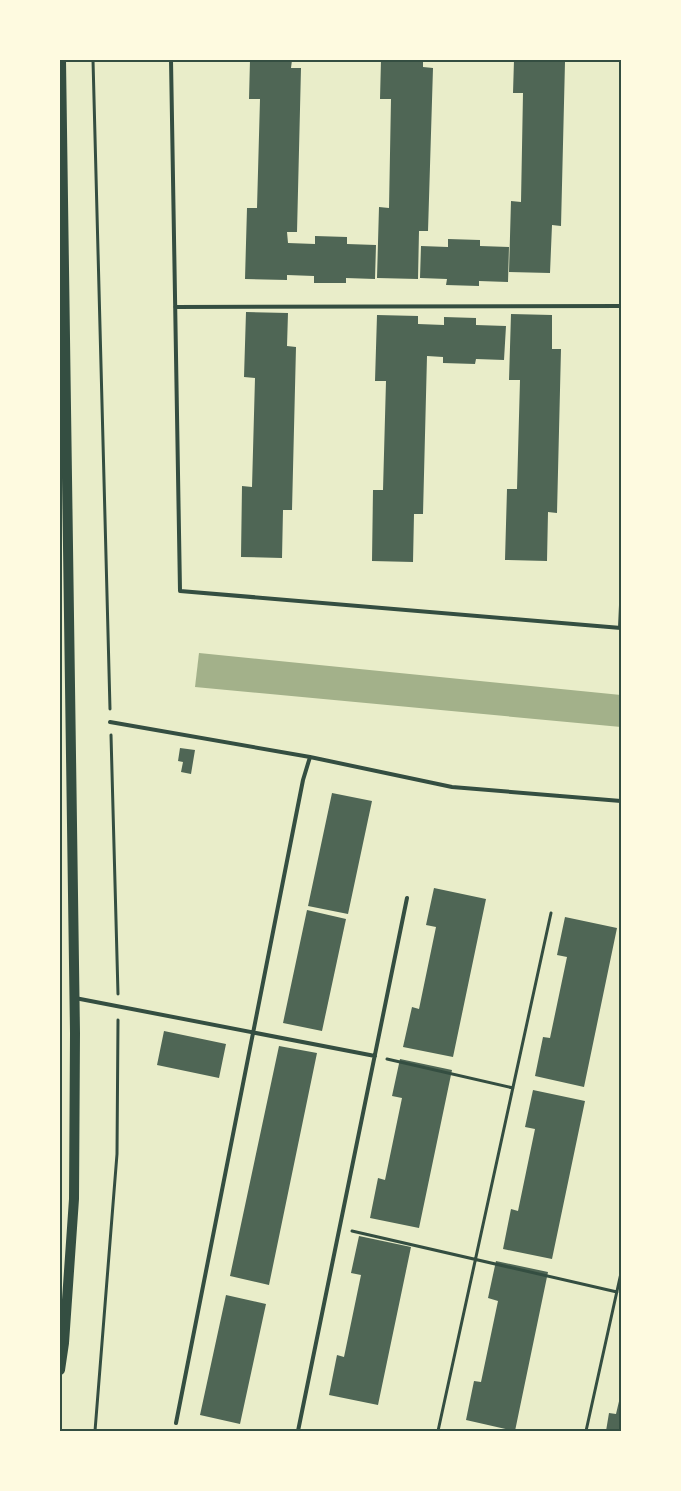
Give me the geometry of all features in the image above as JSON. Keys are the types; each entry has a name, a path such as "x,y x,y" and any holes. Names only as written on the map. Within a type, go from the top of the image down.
{"main road":[{"path":"60,1370 64,1343 74,1199 75,998 61,60"}],"lane":[{"path":"171,60 180,592 621,628 621,605"},
{"path":"175,306 621,306"},
{"path":"110,722 310,757 452,786 621,802"},
{"path":"176,1423 303,780 310,757"},
{"path":"298,1431 407,898"},
{"path":"75,998 374,1056"}],"path":[{"path":"94,60 118,1006 117,1154 95,1431"},
{"path":"438,1431 551,913"},
{"path":"374,1056 513,1088"},
{"path":"340,1228 617,1292"},
{"path":"586,1431 621,1273"}],"shaded area":[{"path":"199,653 621,695 621,727 195,687"}],"building":[{"path":"250,60 292,60 291,68 301,68 297,232 287,232 288,243 315,244 315,236 347,237 347,244 376,245 375,279 346,278 346,283 314,283 314,276 287,275 287,280 245,279 247,208 257,208 260,99 249,99"},
{"path":"381,60 423,60 423,67 433,68 428,231 419,231 418,279 377,278 379,207 389,208 391,99 380,99"},
{"path":"514,60 555,60 565,62 561,226 552,225 550,273 509,272 511,201 521,202 523,93 513,93"},
{"path":"448,239 480,240 480,246 509,247 508,282 479,281 479,286 446,285 447,279 420,278 421,246 448,247"},
{"path":"246,312 288,313 287,346 296,347 292,510 283,510 282,558 241,557 242,486 252,487 255,378 244,377"},
{"path":"511,314 552,315 552,349 561,349 557,513 548,512 547,561 505,560 507,489 517,489 520,380 509,380"},
{"path":"377,315 418,316 418,324 444,325 444,317 476,318 476,325 506,326 504,360 476,359 475,364 443,363 443,357 427,356 423,514 414,514 413,562 372,561 373,490 383,490 386,381 375,381"},
{"path":"180,748 195,750 191,774 181,772 183,762 178,761"},
{"path":"332,793 372,801 348,914 308,906"},
{"path":"434,888 486,899 453,1057 403,1047 412,1007 419,1009 436,927 426,925"},
{"path":"307,910 346,919 322,1031 283,1023"},
{"path":"565,917 617,928 584,1087 535,1076 543,1037 550,1038 567,957 557,955"},
{"path":"164,1031 226,1044 219,1078 157,1065"},
{"path":"279,1046 317,1053 269,1285 230,1276"},
{"path":"400,1059 452,1070 419,1228 370,1218 378,1178 385,1180 402,1098 392,1096"},
{"path":"533,1090 585,1101 552,1259 503,1249 511,1209 518,1211 535,1129 525,1127"},
{"path":"359,1236 411,1247 378,1405 329,1395 337,1355 344,1357 361,1275 351,1273"},
{"path":"496,1261 548,1272 515,1431 466,1420 474,1381 481,1382 498,1301 488,1298"},
{"path":"226,1295 266,1304 240,1424 200,1415"},
{"path":"620,1397 621,1431 606,1431 609,1413 616,1414"}]}
